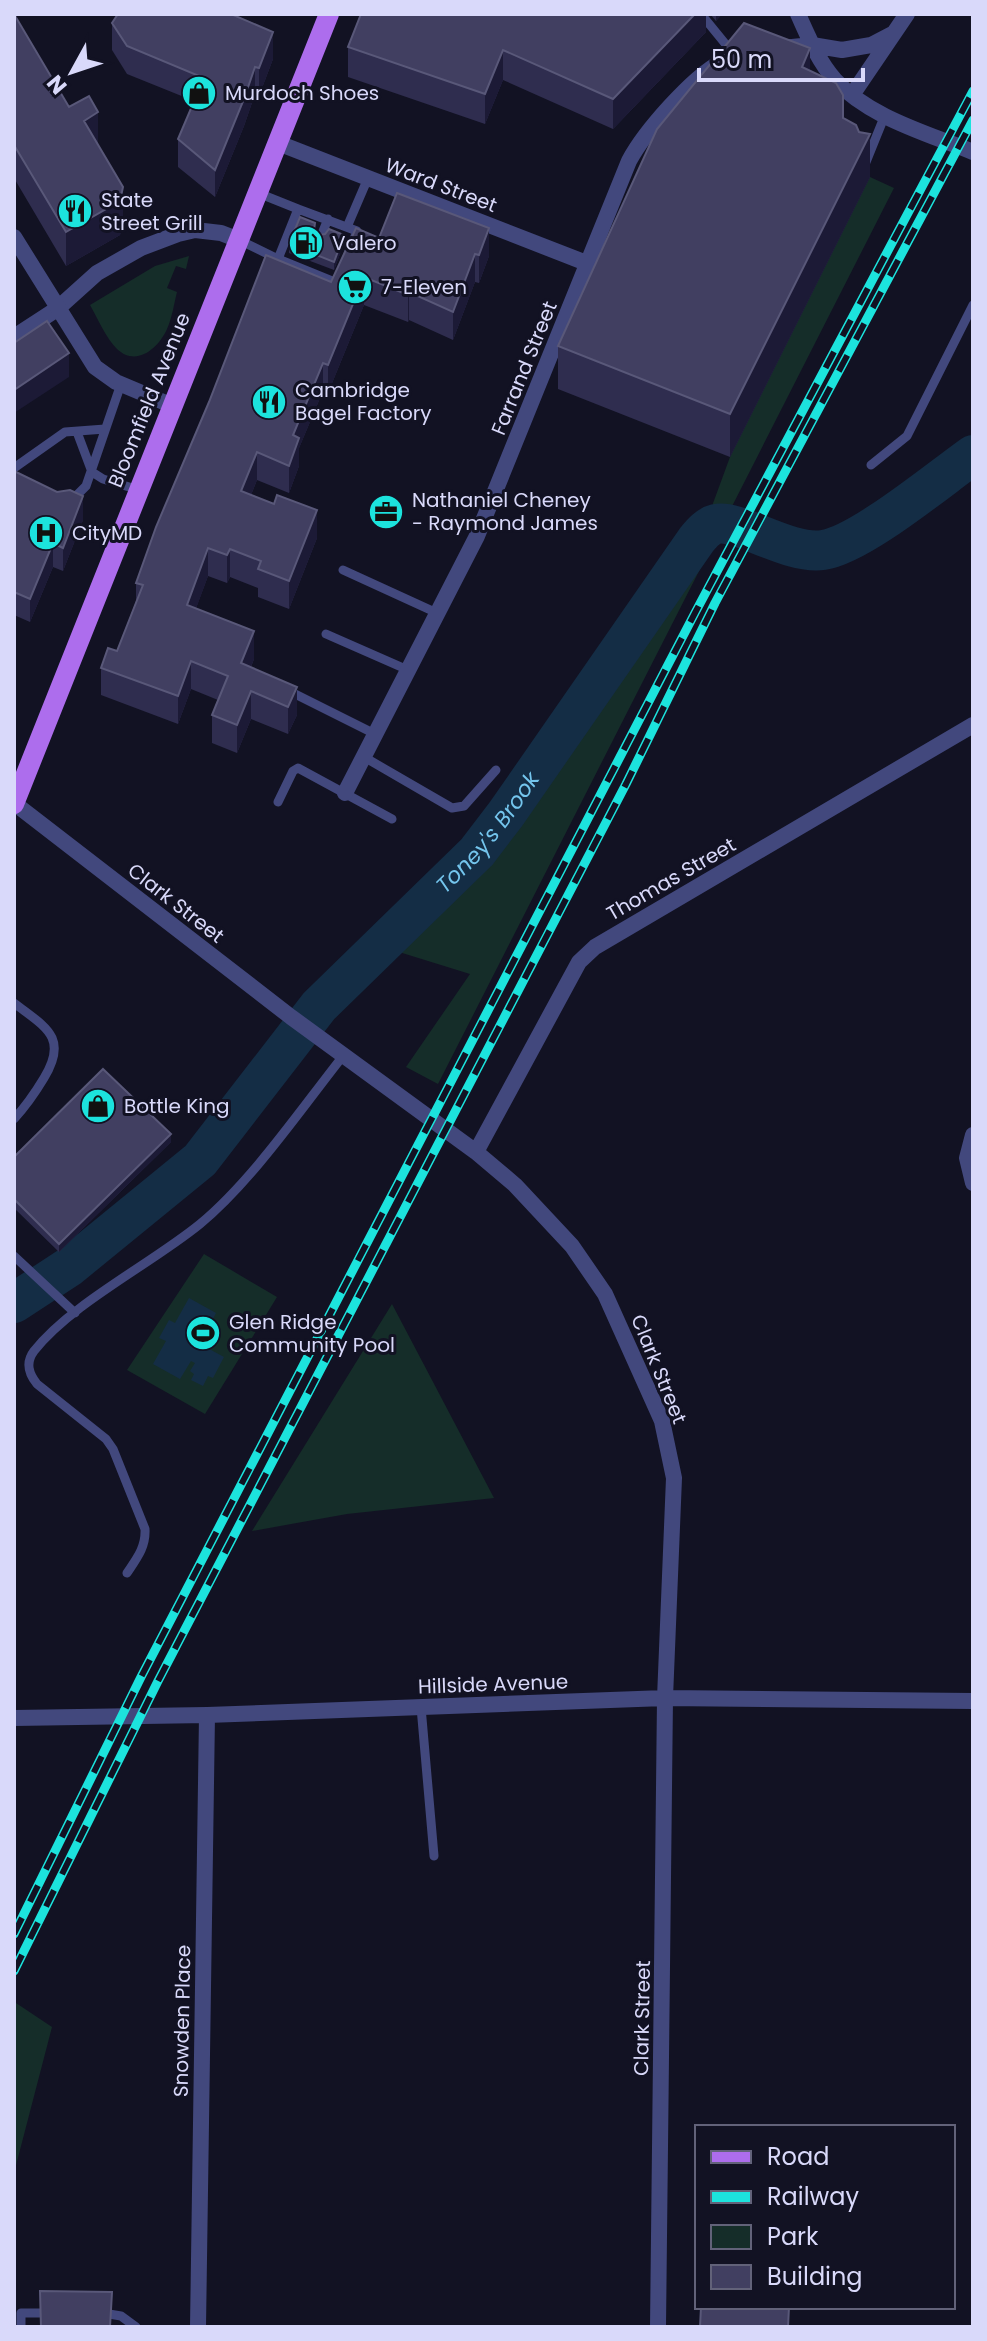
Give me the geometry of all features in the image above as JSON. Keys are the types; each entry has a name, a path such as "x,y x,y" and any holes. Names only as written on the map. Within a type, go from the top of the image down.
{"main road":[{"name":"Bloomfield Avenue","path":"14,804 329,14"}],"street":[{"path":"798,14 812,45 835,80 852,95 885,115 973,152"},
{"path":"852,95 907,14"},
{"name":"Farrand Street","path":"345,793 485,516 629,161 642,139 705,71 734,54 812,45 842,50 871,45 894,33"},
{"name":"Ward Street","path":"278,143 589,264"},
{"path":"14,337 57,309 111,264 160,240 207,230 239,240"},
{"path":"14,237 95,367 121,384 173,406"},
{"name":"Thomas Street","path":"476,1152 579,962 595,947 973,725"},
{"name":"Clark Street","path":"14,804 316,1036 476,1152 535,1205 590,1270 618,1319 662,1421 674,1478 665,1698 658,2327"},
{"path":"973,1135 967,1158 973,1183"},
{"name":"Hillside Avenue","path":"14,1718 207,1715 665,1698 973,1701"},
{"name":"Snowden Place","path":"198,2327 207,1715"}],"lane":[{"path":"701,14 734,54"},
{"path":"863,169 885,115"},
{"path":"347,227 368,178"},
{"path":"239,240 278,259 308,266 337,283 357,231 258,193"},
{"path":"278,259 298,209"},
{"path":"321,236 328,219"},
{"path":"871,465 907,436 973,305"},
{"path":"65,498 82,492 92,472 121,384"},
{"path":"14,468 65,432 105,429"},
{"path":"77,432 92,472 103,479 139,490"},
{"path":"343,570 437,613"},
{"path":"326,634 408,670"},
{"path":"283,688 375,734"},
{"path":"364,757 452,808 464,806 496,770"},
{"path":"278,802 293,771 298,768 392,819"},
{"path":"14,1003 42,1025 56,1048 55,1059 27,1106 14,1119"},
{"path":"127,1573 146,1540 145,1529 113,1449 100,1431 31,1377 28,1367 35,1350 75,1313 181,1239 221,1205 343,1056"},
{"path":"14,1256 75,1313"},
{"path":"421,1707 434,1856"},
{"path":"21,2327 21,2313 62,2313"},
{"path":"89,2313 121,2316 136,2327"}],"green space":[{"path":"870,177 894,188 438,1084 406,1067 470,974 399,952 384,932 479,842 712,506 730,457"},
{"path":"189,256 186,269 176,266 167,288 177,292 169,325 158,343 139,356 124,354 117,349 90,305 155,266"},
{"name":"Glen Ridge Community Pool","path":"204,1254 277,1297 205,1414 127,1370"},
{"path":"392,1304 494,1498 347,1514 252,1531"},
{"path":"16,2003 52,2027 14,2173 14,2007"}],"water":[{"path":"189,1298 216,1313 200,1344 224,1357 213,1378 208,1376 203,1386 191,1380 194,1374 190,1371 195,1363 191,1361 180,1379 153,1364 166,1341 159,1338 169,1320 175,1323"}],"building":[{"path":"14,14 69,107 89,96 98,112 84,121 123,187 120,201 66,232 14,145"},
{"path":"118,14 231,14 273,32 259,68 255,67 215,170 178,139 204,78 127,46 112,23"},
{"path":"361,14 695,14 613,99 503,50 485,94 348,47"},
{"path":"744,23 810,48 802,67 836,83 843,95 843,118 856,125 859,132 870,134 730,414 558,346 657,129"},
{"path":"397,193 489,228 479,255 475,254 453,312 409,292 408,295 364,277 328,365 323,363 293,435 299,438 289,466 257,452 241,491 274,504 277,495 317,510 289,581 258,569 261,561 230,549 227,555 208,548 187,605 254,631 241,663 297,687 288,707 251,691 237,725 212,715 228,676 191,661 178,696 101,668 108,648 117,651 143,585 136,583 156,527 266,255 331,282 356,228 379,238"},
{"path":"300,217 315,223 314,230 319,235 329,229 344,235 334,262 289,244"},
{"path":"47,321 69,353 14,390 14,343"},
{"path":"14,471 57,492 70,490 83,496 63,548 53,543 30,599 14,592"},
{"path":"103,1069 171,1134 59,1244 14,1199 14,1157"},
{"path":"40,2291 112,2292 110,2327 41,2327"},
{"path":"701,2309 789,2309 788,2327 700,2327"}],"waterway":[{"name":"Toney's Brook","path":"14,1303 69,1267 200,1160 319,1006 477,852 705,530 716,524 726,524 780,543 823,550 878,524 973,455"}],"railway":[{"path":"14,1934 141,1677 696,611 973,91"},
{"path":"14,1971 158,1681 626,784 715,603 973,120"}],"place":[{"name":"Murdoch Shoes","path":"199,93"},
{"name":"State Street Grill","path":"75,211"},
{"name":"Valero","path":"306,243"},
{"name":"7-Eleven","path":"355,287"},
{"name":"Cambridge Bagel Factory","path":"269,402"},
{"name":"Nathaniel Cheney - Raymond James","path":"386,512"},
{"name":"CityMD","path":"46,533"},
{"name":"Bottle King","path":"98,1106"},
{"name":"Glen Ridge Community Pool","path":"203,1333"}]}
